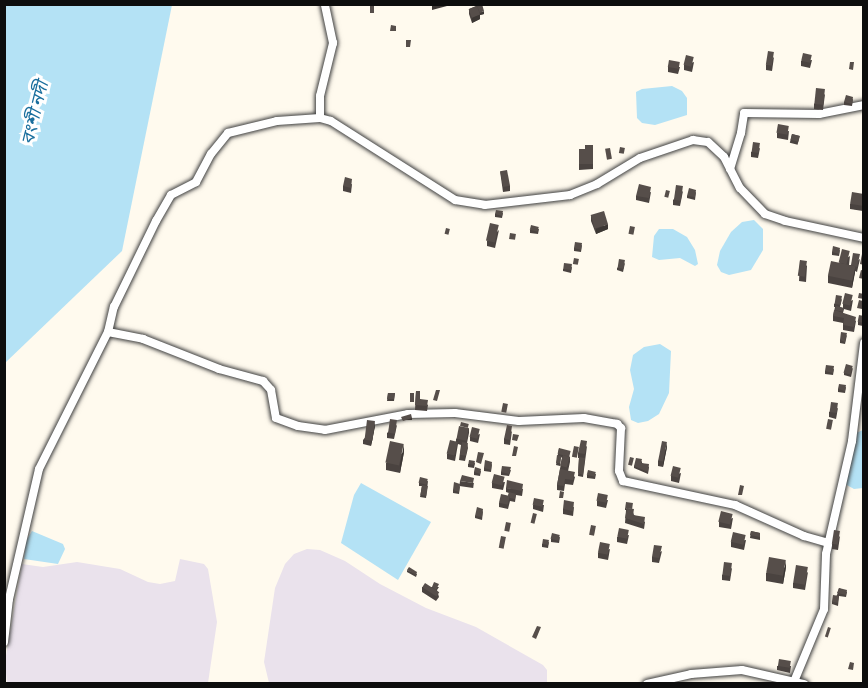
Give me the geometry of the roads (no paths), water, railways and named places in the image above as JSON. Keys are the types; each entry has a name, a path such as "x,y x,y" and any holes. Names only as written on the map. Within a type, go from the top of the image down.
{"street":[{"path":"320,118 320,96 333,43 326,4"},
{"path":"730,169 741,133 744,113 819,114 864,105"},
{"path":"4,642 9,599 39,469 108,332 114,307 171,195 196,182 211,154 228,133 277,122 320,118 341,125 442,193 469,204 513,203 570,195 597,184 640,158 693,140 708,142 724,157 740,188 765,214 785,221 864,238"},
{"path":"108,332 143,339 219,369 263,381 271,390 276,418 298,426 325,430 419,414 454,414 519,421 584,418 617,424 621,428 619,471 623,481 735,505 804,536 828,543"},
{"path":"794,683 824,609 828,543 852,441 864,343"},
{"path":"647,684 691,674 742,670 804,684"}],"water":[{"name":"বংশী নদী","path":"5,4 172,5 122,251 5,363"},
{"path":"672,86 682,91 687,98 687,115 655,125 642,123 637,118 636,92 642,89"},
{"path":"754,220 763,229 763,250 751,270 729,275 721,272 717,265 720,251 731,232 742,222"},
{"path":"659,229 673,229 687,237 695,250 698,264 695,266 680,258 659,260 652,257 654,236"},
{"path":"660,344 671,351 669,393 659,414 648,421 638,423 631,420 629,407 634,389 630,370 633,355 644,347"},
{"path":"863,430 863,488 854,489 845,484 856,433"},
{"path":"361,483 431,522 398,580 341,543 354,495"},
{"path":"32,531 63,544 65,549 58,564 24,559 26,541"}]}
